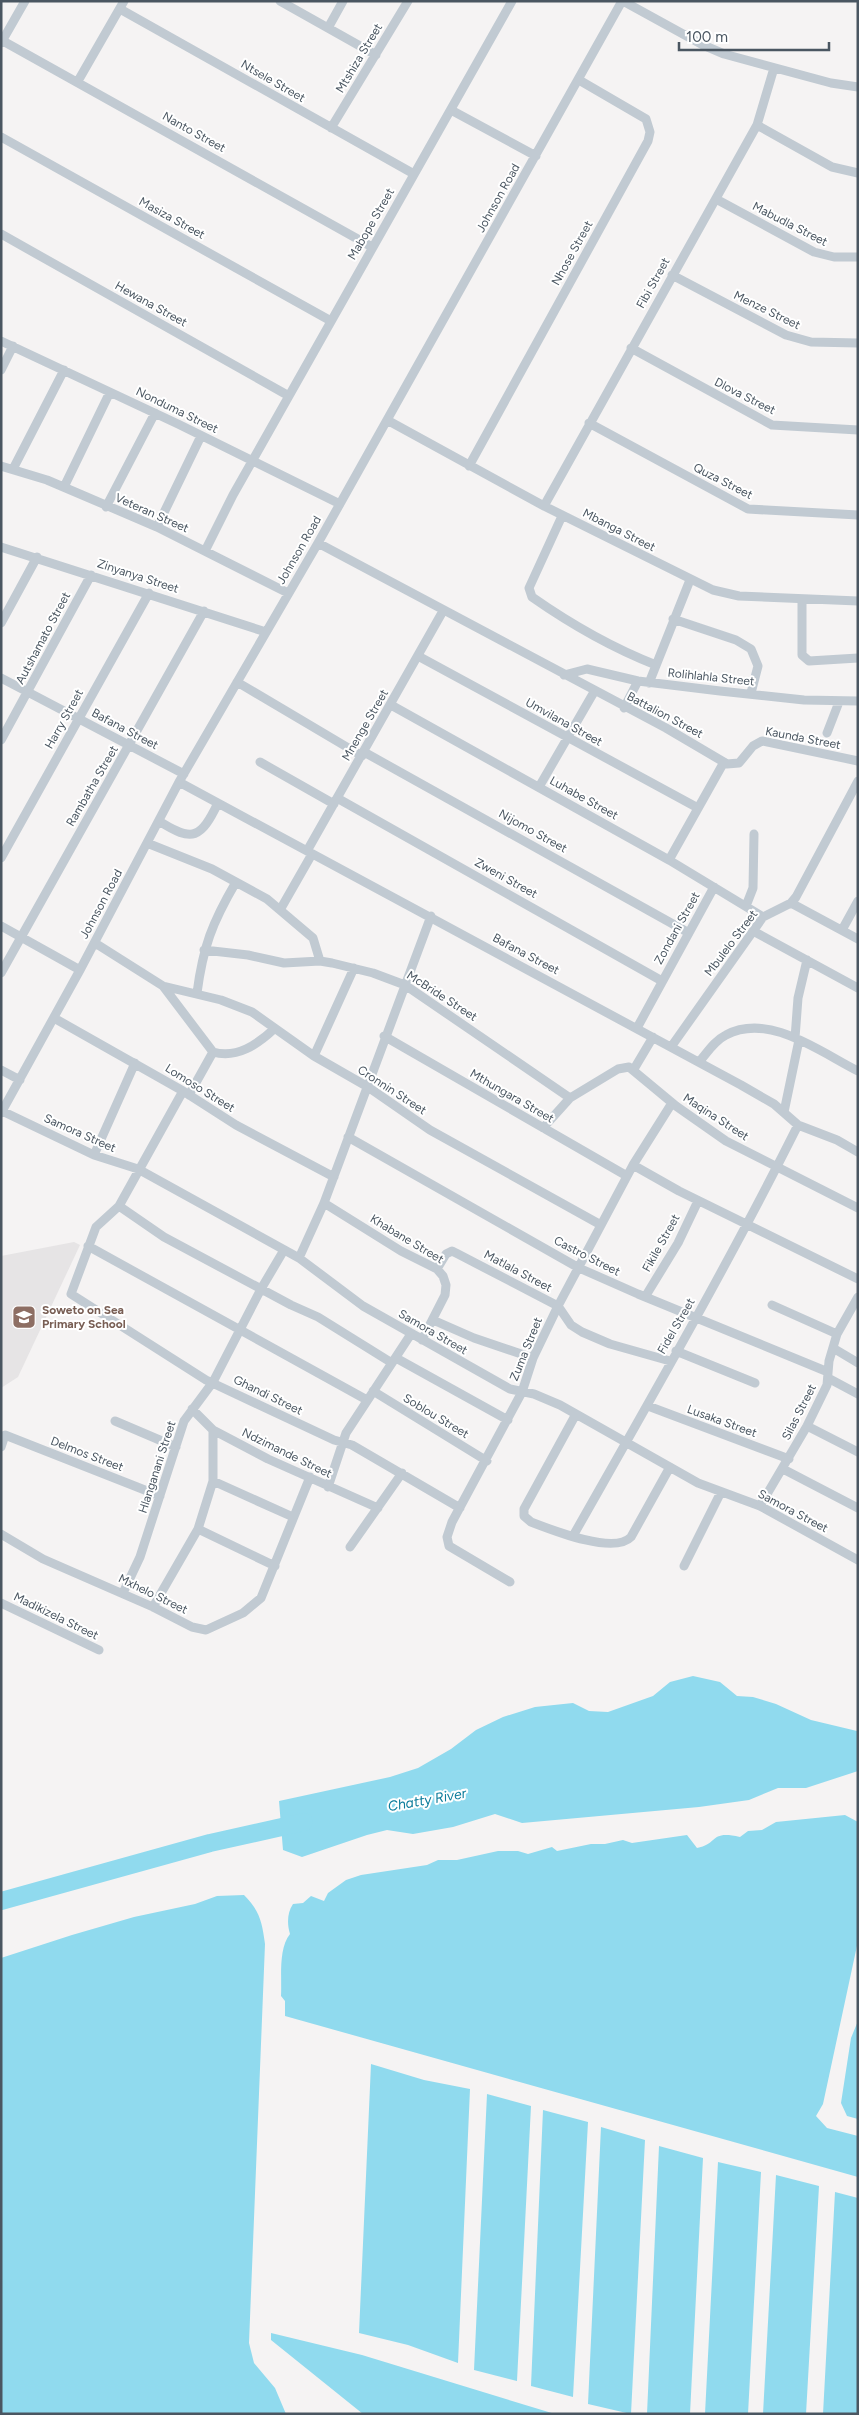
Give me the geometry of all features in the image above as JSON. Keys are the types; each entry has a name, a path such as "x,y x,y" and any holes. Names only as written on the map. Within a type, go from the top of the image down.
{"street":[{"path":"2,42 25,1"},
{"path":"280,1 376,55"},
{"path":"328,28 343,1"},
{"name":"Mtshiza Street","path":"331,128 408,1"},
{"name":"Mabope Street","path":"205,552 224,512 512,1"},
{"path":"622,1 703,45 724,54 831,83 858,87"},
{"name":"Johnson Road","path":"2,1112 182,778 318,543 622,1"},
{"path":"78,82 122,5"},
{"name":"Ntsele Street","path":"122,5 331,128 414,174"},
{"name":"Nanto Street","path":"2,42 78,82 372,247"},
{"name":"Fibi Street","path":"544,506 756,125 774,68"},
{"name":"Nhose Street","path":"469,466 648,141 650,132 646,119 579,80"},
{"path":"451,110 536,156"},
{"path":"756,125 832,167 858,173"},
{"name":"Masiza Street","path":"1,137 331,321"},
{"name":"Mabudla Street","path":"716,199 814,252 834,257 858,257"},
{"name":"Hewana Street","path":"1,234 289,396"},
{"name":"Menze Street","path":"672,274 786,335 811,342 858,343"},
{"name":"Nonduma Street","path":"1,341 155,413 340,504"},
{"path":"1,370 12,346"},
{"name":"Dlova Street","path":"631,348 772,425 858,430"},
{"path":"13,469 64,370"},
{"path":"64,487 110,392"},
{"path":"106,507 155,413"},
{"name":"Mbanga Street","path":"387,420 562,516 690,580 728,595 858,601"},
{"name":"Quza Street","path":"589,423 748,509 858,515"},
{"path":"156,527 201,436"},
{"name":"Veteran Street","path":"1,466 64,487 106,507 156,527 288,593"},
{"path":"562,516 529,588 532,597 571,625 625,653 656,665"},
{"path":"318,543 594,692 539,787"},
{"name":"Zinyanya Street","path":"1,547 266,632"},
{"path":"1,623 37,558"},
{"name":"Autshamato Street","path":"1,740 91,575"},
{"path":"649,683 690,580"},
{"name":"Harry Street","path":"1,858 149,593"},
{"path":"802,599 802,656 808,661 858,658"},
{"name":"Rambatha Street","path":"1,973 204,611"},
{"name":"Mnenge Street","path":"280,910 336,801 444,611"},
{"path":"673,619 736,640 751,649 758,666 751,693"},
{"name":"Umvilana Street","path":"418,656 567,739 698,808"},
{"name":"Rolihlahla Street","path":"564,675 587,669 649,683 804,700 858,701"},
{"name":"Bafana Street","path":"1,678 130,746 218,803 431,916 762,1096 798,1125 837,1140 858,1152"},
{"path":"624,708 638,681"},
{"name":"Nijomo Street","path":"237,682 363,754 688,933"},
{"name":"Battalion Street","path":"594,692 666,728 724,762"},
{"path":"827,733 839,702"},
{"name":"Luhabe Street","path":"391,705 669,860 763,916"},
{"name":"Kaunda Street","path":"724,762 730,765 739,762 753,746 766,741 858,761"},
{"name":"Zweni Street","path":"260,762 336,801 662,981"},
{"path":"669,860 724,762"},
{"path":"858,781 799,892 791,903 858,939"},
{"path":"159,821 181,835 192,834 202,830 218,803"},
{"path":"746,906 753,888 754,834"},
{"path":"147,843 212,869 254,891 313,938 320,961"},
{"path":"197,993 204,950 218,913 236,882"},
{"name":"Zondani Street","path":"636,1028 714,887"},
{"path":"842,930 858,901"},
{"name":"Mbulelo Street","path":"672,1048 763,916 791,903"},
{"path":"299,1258 324,1204 368,1087 384,1036 431,916"},
{"path":"1,926 80,970"},
{"path":"754,931 858,988"},
{"path":"94,943 162,986 213,1052 224,1053 251,1047 274,1029"},
{"name":"McBride Street","path":"204,950 248,955 292,964 320,961 354,968 405,985 570,1098"},
{"path":"784,1112 797,1039 798,998 806,960"},
{"path":"314,1056 354,968"},
{"name":"Cronnin Street","path":"162,986 197,993 247,1009 314,1056 368,1087 430,1130 601,1225"},
{"name":"Lomoso Street","path":"54,1018 135,1063 236,1125 334,1177"},
{"path":"699,1062 714,1044 732,1033 762,1030 797,1039 858,1071"},
{"name":"Mthungara Street","path":"384,1036 627,1176"},
{"path":"543,1128 570,1098 623,1067 634,1069 653,1037"},
{"path":"213,1052 138,1170 119,1206 98,1224 88,1246 367,1400"},
{"path":"94,1155 135,1063"},
{"name":"Maqina Street","path":"634,1069 672,1102 726,1141 858,1208"},
{"path":"1,1070 20,1080"},
{"name":"Zuma Street","path":"510,1582 449,1546 447,1537 460,1508 487,1461 522,1392 533,1358 558,1306 633,1165 672,1102"},
{"name":"Samora Street","path":"2,1112 94,1155 138,1170 299,1258 363,1306 510,1390 540,1396 576,1414 670,1468 721,1492 760,1506 858,1560"},
{"name":"Fidel Street","path":"573,1536 648,1406 670,1361 748,1224 798,1125"},
{"name":"Castro Street","path":"348,1137 579,1268 828,1375 858,1394"},
{"path":"633,1165 802,1253 858,1279"},
{"name":"Fikile Street","path":"645,1297 678,1243 698,1200"},
{"name":"Khabane Street","path":"324,1204 401,1251 437,1269 445,1280 446,1290 422,1340"},
{"path":"119,1206 164,1237 318,1317 394,1361 508,1420"},
{"name":"Ghandi Street","path":"88,1246 71,1294 202,1378 342,1442 402,1473 460,1508"},
{"name":"Hlanganani Street","path":"123,1593 140,1557 184,1421 213,1382 261,1289 284,1250"},
{"name":"Matlala Street","path":"437,1269 446,1254 452,1251 558,1306 571,1325 582,1332 610,1344 670,1361"},
{"name":"Silas Street","path":"760,1506 807,1426 827,1385 832,1348 837,1334 857,1299"},
{"path":"772,1305 837,1334"},
{"path":"433,1320 533,1358"},
{"path":"328,1487 342,1442 367,1400 411,1334"},
{"path":"832,1348 858,1362"},
{"path":"676,1351 755,1383"},
{"name":"Soblou Street","path":"373,1392 487,1461"},
{"name":"Lusaka Street","path":"648,1406 788,1459"},
{"name":"Ndzimande Street","path":"192,1409 213,1430 268,1459 378,1508"},
{"path":"576,1414 523,1513 526,1519 531,1522 600,1543 619,1543 628,1540 670,1468"},
{"path":"115,1421 176,1447"},
{"path":"807,1426 858,1452"},
{"path":"153,1607 198,1529 214,1481 213,1430"},
{"name":"Delmos Street","path":"1,1447 5,1435 160,1496"},
{"path":"783,1469 858,1508"},
{"path":"350,1547 402,1473"},
{"name":"Mxhelo Street","path":"1,1534 43,1559 123,1593 192,1627 206,1630 243,1613 257,1603 265,1593 310,1477"},
{"path":"214,1481 293,1517"},
{"path":"684,1566 721,1492"},
{"path":"198,1529 275,1566"},
{"name":"Madikizela Street","path":"1,1603 99,1650"}],"shaded area":[{"name":"Soweto on Sea Primary School","path":"74,1242 80,1245 18,1377 1,1388 1,1256"}],"water":[{"path":"693,1676 720,1682 737,1696 753,1697 776,1704 811,1720 857,1731 858,1771 806,1788 778,1788 749,1800 699,1807 522,1823 495,1814 453,1827 413,1834 387,1830 302,1857 283,1850 279,1801 390,1777 418,1768 451,1749 476,1730 503,1717 535,1707 573,1703 589,1711 608,1712 653,1696 670,1682"},
{"path":"845,1815 858,1822 858,1941 823,2104 816,2116 827,2128 858,2136 858,2177 285,2016 285,2001 281,1996 281,1964 286,1940 290,1934 288,1919 291,1907 293,1904 303,1903 311,1896 324,1901 328,1893 346,1880 361,1875 427,1865 438,1860 457,1860 498,1851 518,1851 528,1854 552,1847 557,1851 623,1840 632,1843 687,1835 697,1848 709,1844 719,1836 730,1835 740,1837 748,1831 762,1830 776,1822"},
{"path":"244,1895 254,1906 259,1917 265,1944 249,2343 254,2363 275,2388 286,2414 1,2414 1,1958 134,1917 195,1904 217,1896"},
{"path":"858,2021 858,2119 847,2116 841,2103 851,2038"},
{"path":"371,2064 424,2080 470,2089 458,2363 408,2345 359,2333"},
{"path":"487,2094 531,2106 517,2381 474,2370"},
{"path":"543,2110 588,2122 573,2397 531,2386"},
{"path":"601,2127 645,2140 631,2414 588,2404"},
{"path":"659,2146 703,2158 690,2414 647,2414"},
{"path":"718,2162 761,2172 748,2414 705,2414"},
{"path":"776,2175 819,2186 806,2414 763,2414"},
{"path":"835,2192 858,2198 858,2414 823,2414"},
{"path":"271,2333 362,2355 555,2414 363,2414 271,2340"}],"waterway":[{"name":"Chatty River","path":"1,1901 210,1843 304,1822"}],"place":[{"name":"Soweto on Sea Primary School","path":"24,1317"}]}
